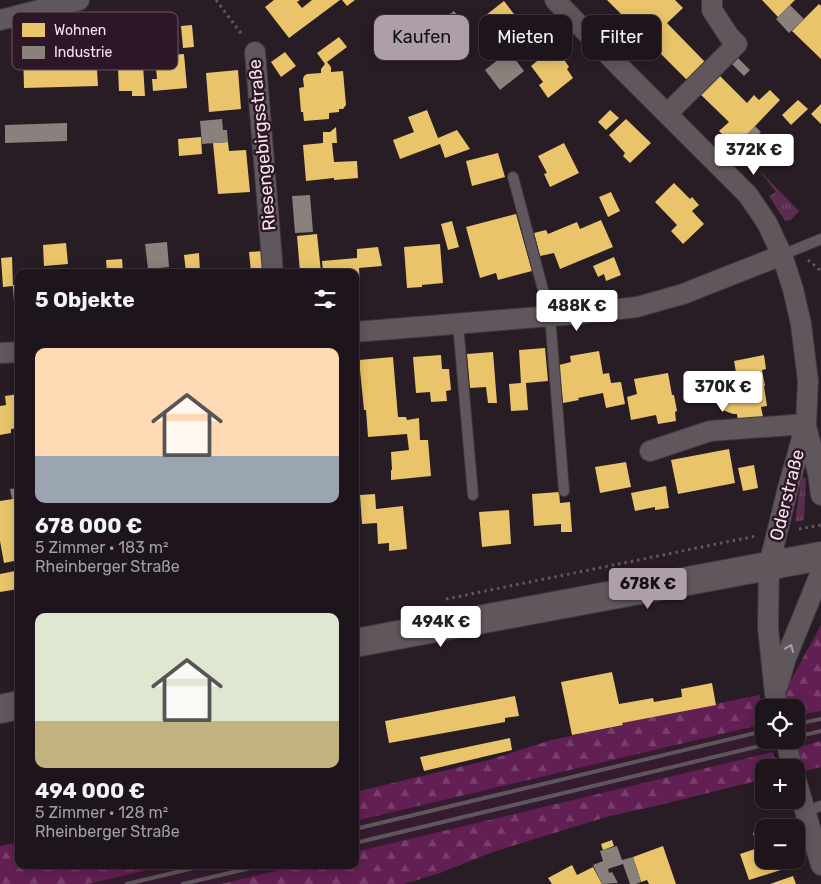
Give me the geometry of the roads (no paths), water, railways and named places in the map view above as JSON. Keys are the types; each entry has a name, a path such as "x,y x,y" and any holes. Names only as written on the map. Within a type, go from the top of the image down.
{"main road":[{"path":"359,642 821,556"},
{"path":"0,709 15,706"}],"street":[{"path":"32,12 79,0"},
{"name":"Oderstraße","path":"555,0 748,195 767,223 782,255 797,302 814,382 806,424 769,565 768,628 777,699"},
{"path":"667,114 737,44 729,36 712,10 712,0"},
{"name":"Riesengebirgsstraße","path":"255,52 273,269"},
{"path":"359,332 637,307 683,294 782,255"},
{"path":"0,353 15,352"},
{"name":"Oderstraße","path":"650,450 710,431 806,424"},
{"name":"Oderstraße","path":"806,424 818,473 821,495"},
{"path":"777,699 786,658 821,572"},
{"path":"805,795 813,808 821,865"}],"lane":[{"path":"513,177 550,316 564,491"},
{"path":"782,255 821,239"},
{"path":"458,324 473,495"}],"railway":[{"path":"805,722 821,719"},
{"path":"805,735 821,731"},
{"path":"359,828 755,733"},
{"path":"359,842 755,747"},
{"path":"127,884 189,869"},
{"path":"183,884 246,869"}]}
